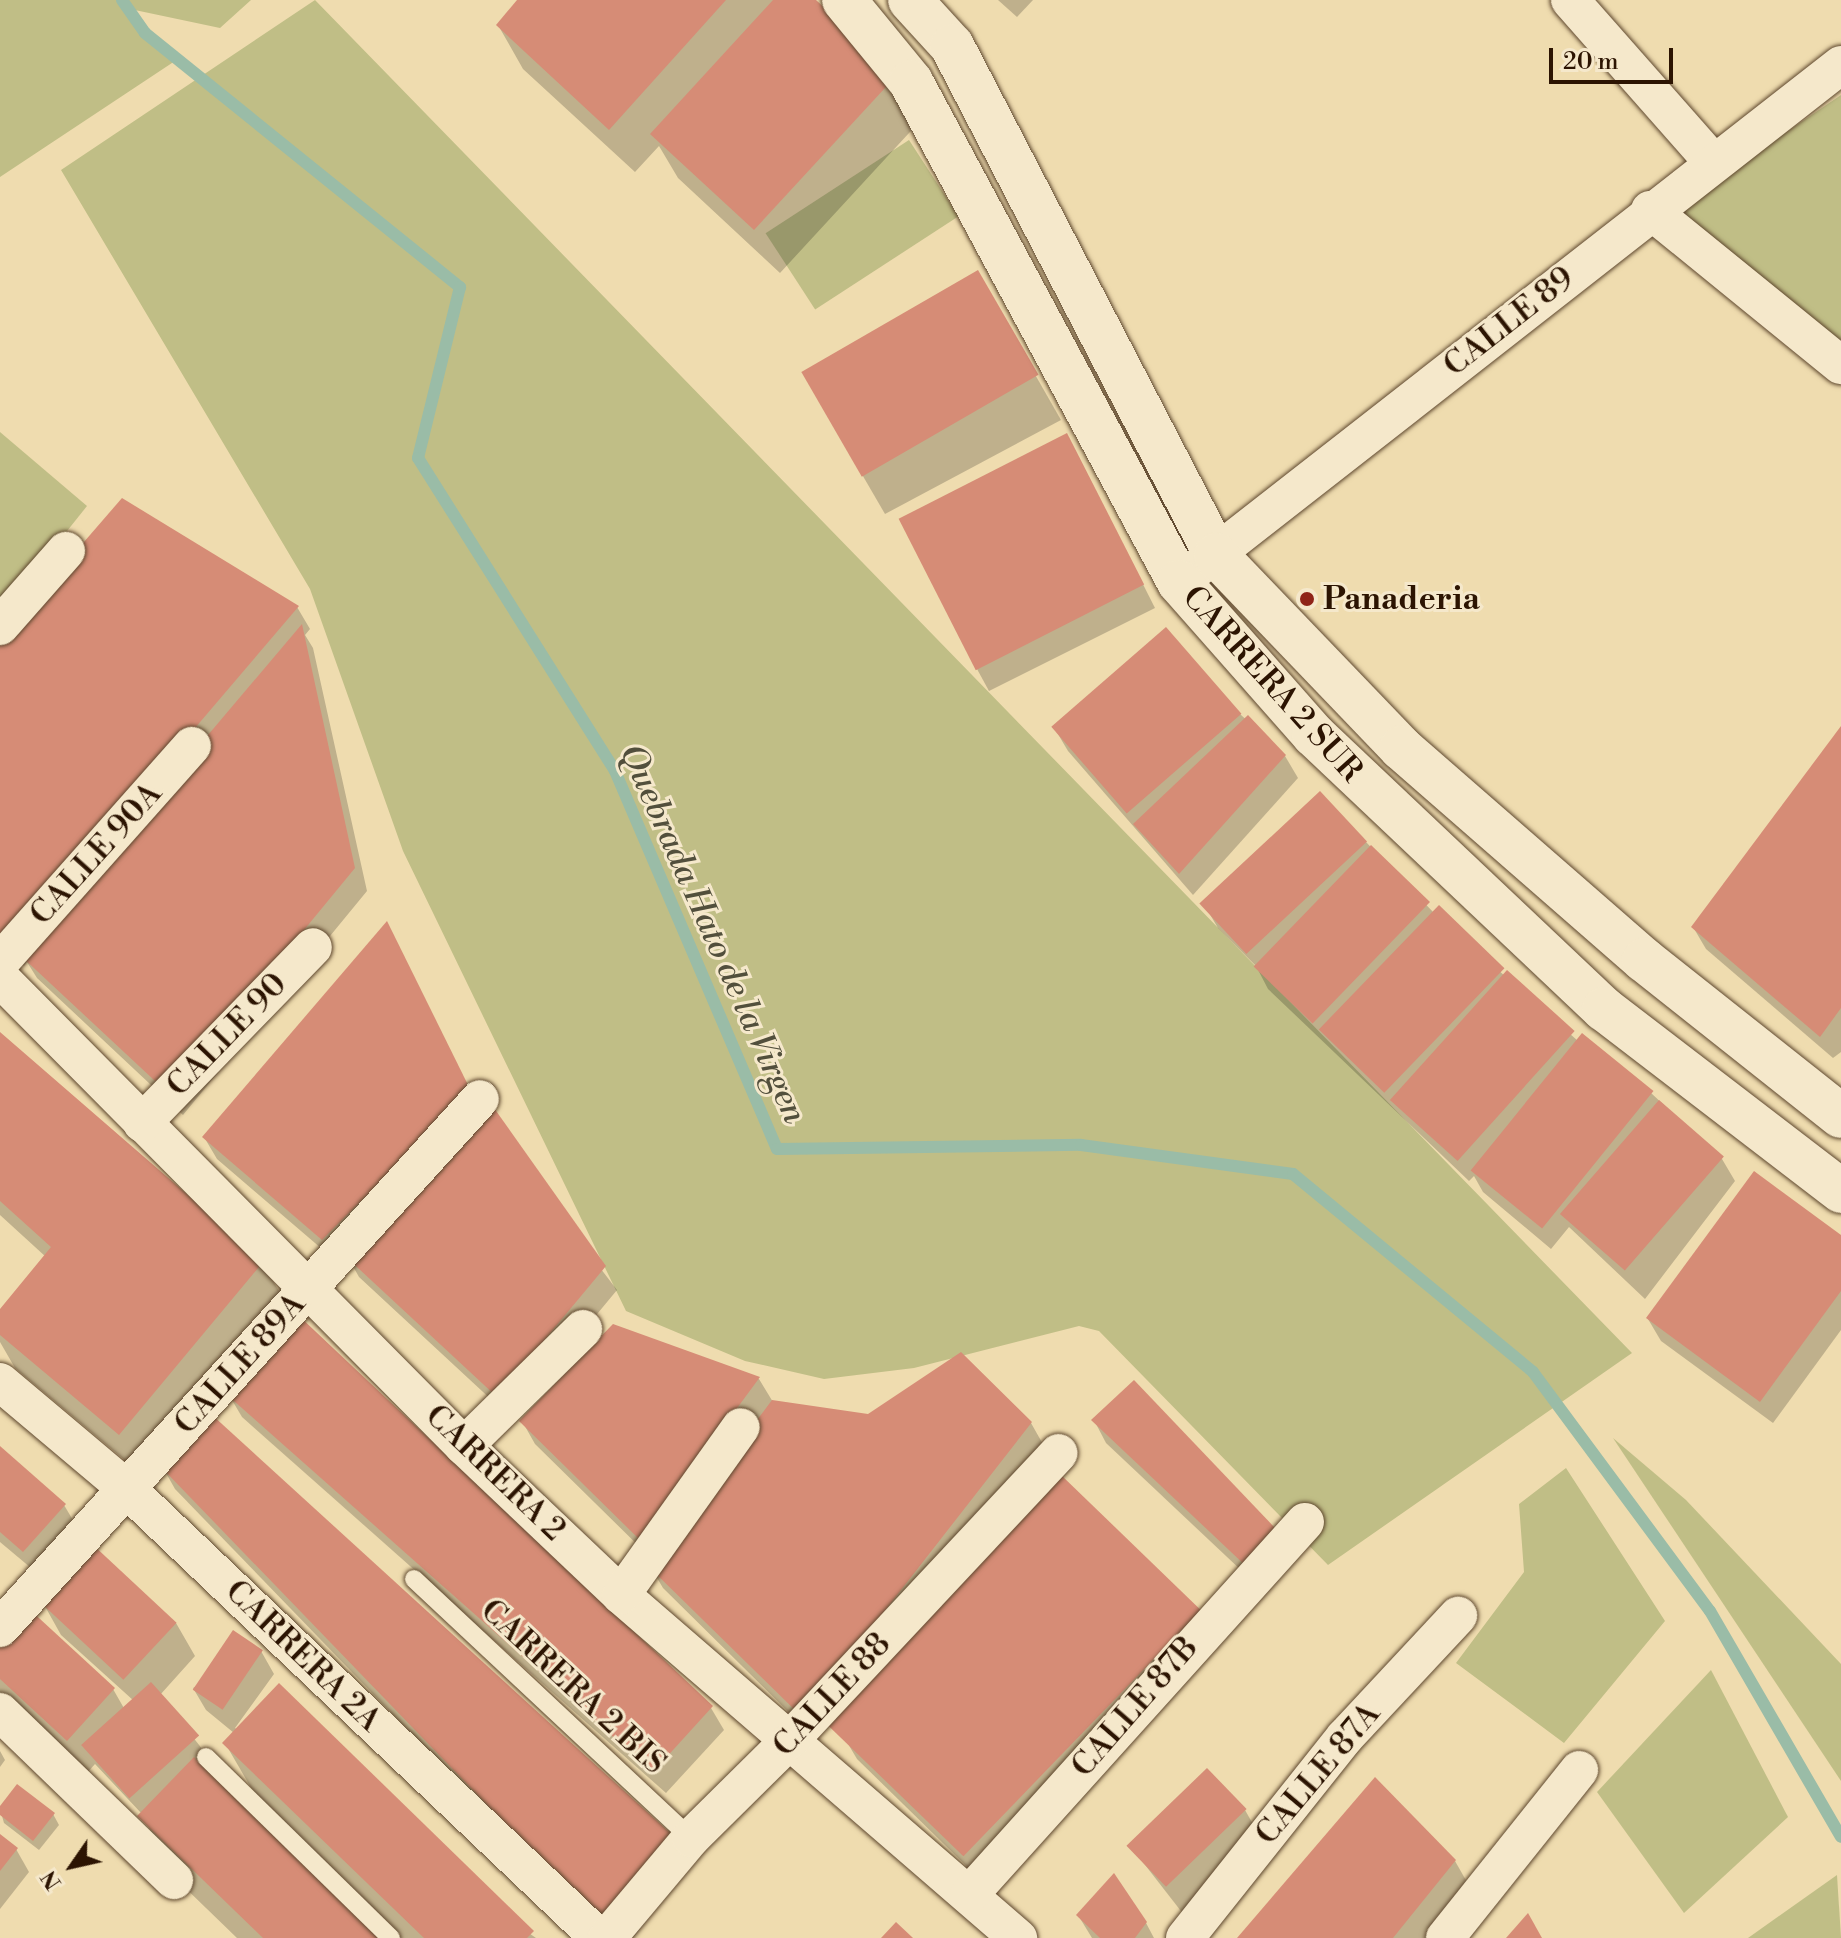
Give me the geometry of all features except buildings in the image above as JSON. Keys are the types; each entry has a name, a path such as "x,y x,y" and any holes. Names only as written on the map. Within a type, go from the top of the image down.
{"street":[{"name":"CARRERA 2 SUR","path":"844,0 919,96 1179,582 1291,713 1604,1009 1841,1191"},
{"name":"CARRERA 2 SUR","path":"910,0 952,46 1216,555 1401,748 1578,902 1841,1116"},
{"path":"1570,0 1712,161"},
{"name":"CALLE 89","path":"1179,582 1712,161 1841,65"},
{"path":"1650,210 1841,365"},
{"path":"0,626 66,551"},
{"name":"CALLE 90A","path":"0,962 192,746"},
{"path":"1540,949 1578,902"},
{"name":"CALLE 90","path":"142,1123 313,947"},
{"name":"CARRERA 2","path":"0,978 142,1123 310,1286 464,1446 621,1595 1018,1938"},
{"name":"CALLE 89A","path":"0,1628 480,1099"},
{"path":"464,1446 583,1329"},
{"name":"CARRERA 2A","path":"0,1382 127,1489 599,1938"},
{"path":"621,1595 741,1427"},
{"name":"CALLE 88","path":"607,1938 691,1838 790,1740 1059,1453"},
{"name":"CALLE 87B","path":"969,1895 1305,1522"},
{"name":"CALLE 87A","path":"1185,1938 1345,1737 1458,1616"},
{"path":"5,1729 174,1880"},
{"path":"1445,1938 1579,1770"}],"lane":[{"name":"CARRERA 2 BIS","path":"414,1579 691,1838"},
{"path":"206,1757 391,1938"}],"shaded area":[{"path":"0,0 251,0 220,28 130,9 178,59 0,177"},
{"path":"315,0 1632,1353 1328,1565 1099,1331 1079,1326 914,1368 824,1379 745,1361 626,1311 403,851 310,589 61,170"},
{"path":"1841,95 1841,352 1669,212"},
{"path":"909,140 959,216 815,309 766,233"},
{"path":"0,432 87,506 0,615"},
{"path":"1613,1438 1686,1500 1841,1664 1841,1781"},
{"path":"1566,1468 1665,1621 1564,1743 1456,1663 1524,1572 1519,1504"},
{"path":"1711,1670 1788,1817 1684,1913 1597,1792"},
{"path":"1837,1875 1841,1938 1748,1938"}],"waterway":[{"name":"Quebrada Hato de la Virgen","path":"122,0 145,33 460,287 418,458 615,771 777,1149 1081,1145 1293,1174 1533,1372 1710,1611 1841,1837"}],"place":[{"name":"Panaderia","path":"1307,599"}]}
